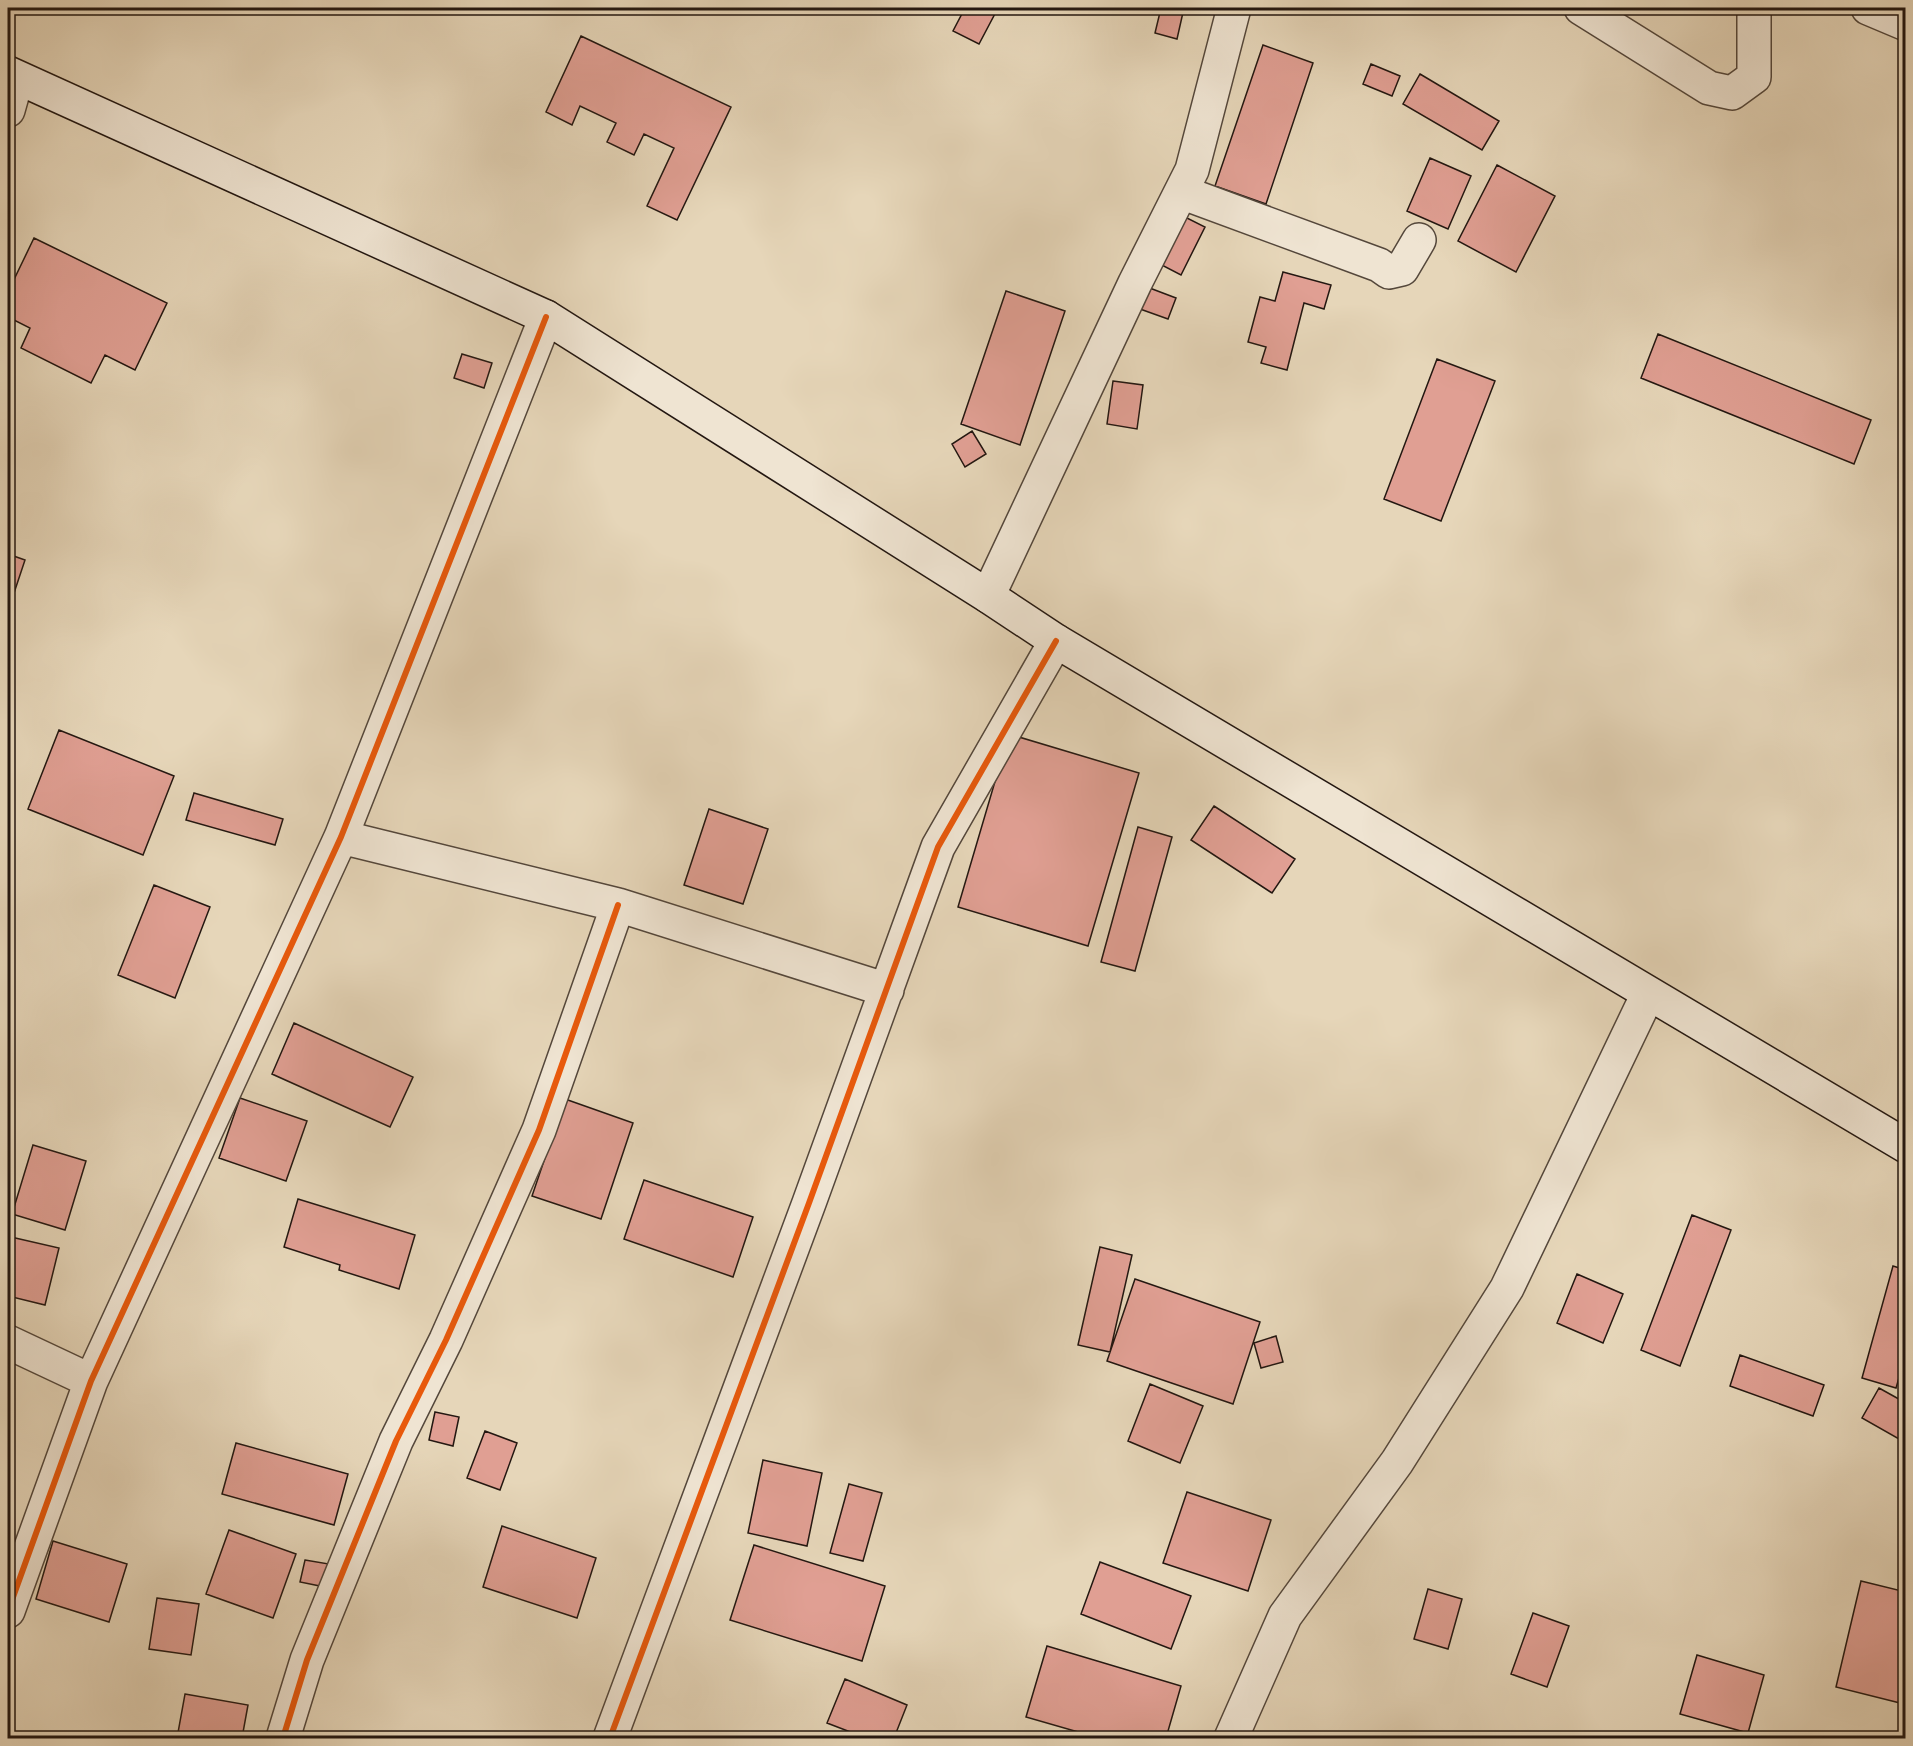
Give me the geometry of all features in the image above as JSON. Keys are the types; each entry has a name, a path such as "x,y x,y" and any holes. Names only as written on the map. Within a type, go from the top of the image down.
{"street":[{"path":"988,596 1135,283 1192,170 1234,8"},
{"path":"1581,8 1709,88 1732,93 1754,77 1754,8"},
{"path":"1868,8 1905,24"},
{"path":"8,110 13,75 546,316 1056,641 1905,1146"},
{"path":"1181,192 1379,265 1389,272 1402,269 1419,240"},
{"path":"8,1611 91,1381 341,837 546,316"},
{"path":"610,1738 938,847 1056,641"},
{"path":"341,837 618,904 887,990"},
{"path":"283,1738 307,1660 396,1441 446,1340 539,1130 618,904"},
{"path":"1231,1738 1285,1616 1397,1462 1507,1288 1648,994"},
{"path":"8,1342 91,1381"}],"building":[{"path":"965,8 998,8 979,44 953,31"},
{"path":"1161,8 1184,8 1177,39 1155,33"},
{"path":"581,36 731,107 677,220 647,206 674,148 644,134 634,155 607,142 616,123 580,106 572,125 546,112"},
{"path":"1263,45 1313,63 1266,204 1215,186"},
{"path":"1371,64 1400,76 1392,96 1363,84"},
{"path":"1420,74 1499,121 1482,150 1403,104"},
{"path":"1430,158 1471,176 1448,229 1407,211"},
{"path":"1497,165 1555,196 1516,272 1458,241"},
{"path":"1177,213 1205,227 1181,275 1152,260"},
{"path":"34,238 167,303 135,370 105,355 91,383 21,348 30,328 8,317 8,292"},
{"path":"1283,272 1331,285 1324,309 1304,303 1287,370 1261,363 1266,347 1248,342 1260,297 1275,301"},
{"path":"1147,287 1176,298 1168,319 1140,309"},
{"path":"1006,291 1065,311 1020,445 961,424"},
{"path":"1658,334 1871,420 1854,464 1641,378"},
{"path":"462,354 492,363 484,388 454,378"},
{"path":"1437,359 1495,381 1441,521 1384,499"},
{"path":"1113,381 1143,385 1137,429 1107,424"},
{"path":"972,431 986,454 965,467 952,444"},
{"path":"8,554 25,560 8,611"},
{"path":"59,730 174,776 143,855 28,809"},
{"path":"1009,734 1139,773 1088,946 958,907"},
{"path":"194,793 283,819 275,845 186,820"},
{"path":"1214,806 1295,859 1272,893 1191,840"},
{"path":"709,809 768,829 743,904 684,885"},
{"path":"1138,827 1172,837 1135,971 1101,962"},
{"path":"154,885 210,907 175,998 118,975"},
{"path":"294,1023 413,1077 390,1127 272,1074"},
{"path":"240,1098 307,1121 286,1181 219,1158"},
{"path":"565,1099 633,1123 601,1219 532,1196"},
{"path":"33,1145 86,1161 65,1230 12,1214"},
{"path":"644,1180 753,1217 733,1277 624,1239"},
{"path":"298,1199 415,1235 399,1289 339,1270 340,1265 284,1247"},
{"path":"1692,1215 1731,1230 1680,1366 1641,1350"},
{"path":"11,1237 59,1248 45,1305 8,1296 8,1252"},
{"path":"1100,1247 1132,1255 1110,1352 1078,1345"},
{"path":"1893,1266 1906,1270 1906,1354 1896,1388 1862,1378"},
{"path":"1577,1274 1623,1294 1603,1343 1557,1323"},
{"path":"1135,1279 1260,1322 1233,1404 1107,1361"},
{"path":"1276,1336 1283,1362 1261,1368 1254,1343"},
{"path":"1740,1355 1824,1385 1813,1416 1730,1386"},
{"path":"1150,1384 1203,1406 1180,1463 1128,1441"},
{"path":"1879,1388 1906,1403 1906,1443 1862,1418"},
{"path":"435,1412 459,1417 453,1446 429,1440"},
{"path":"485,1431 517,1443 500,1490 467,1478"},
{"path":"236,1443 348,1474 334,1525 222,1494"},
{"path":"763,1460 822,1473 807,1546 748,1533"},
{"path":"849,1484 882,1493 863,1561 830,1553"},
{"path":"1187,1492 1271,1520 1248,1591 1163,1563"},
{"path":"502,1526 596,1558 577,1618 483,1587"},
{"path":"229,1530 296,1554 273,1618 206,1594"},
{"path":"53,1541 127,1564 109,1622 36,1599"},
{"path":"754,1545 885,1586 862,1661 730,1620"},
{"path":"305,1560 329,1564 325,1587 300,1582"},
{"path":"1100,1562 1191,1596 1171,1649 1081,1614"},
{"path":"1861,1581 1906,1592 1904,1704 1836,1687"},
{"path":"1428,1589 1462,1599 1448,1649 1414,1639"},
{"path":"157,1598 199,1604 191,1655 149,1649"},
{"path":"1533,1613 1569,1626 1547,1687 1511,1674"},
{"path":"1047,1646 1181,1686 1166,1738 1099,1738 1026,1717"},
{"path":"1697,1655 1764,1675 1748,1733 1680,1714"},
{"path":"845,1679 907,1705 894,1738 866,1738 827,1723"},
{"path":"185,1694 248,1705 242,1738 177,1738"}],"cycle path":[{"path":"8,1611 91,1381 341,837 546,317"},
{"path":"610,1738 809,1203 938,847 1056,641"},
{"path":"283,1738 307,1660 396,1441 446,1340 539,1130 618,905"}]}
